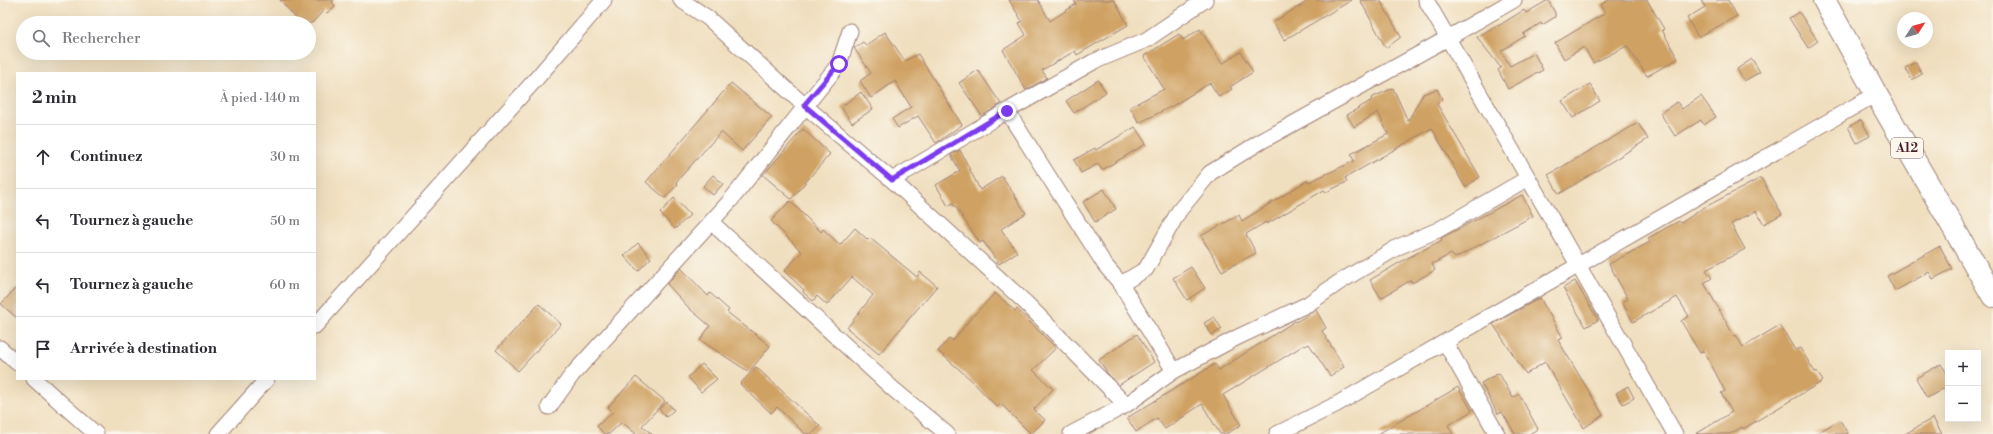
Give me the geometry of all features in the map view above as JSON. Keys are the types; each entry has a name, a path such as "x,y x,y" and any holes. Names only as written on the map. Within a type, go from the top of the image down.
{"main road":[{"name":"A12","path":"1824,0 1876,94 1993,296"}],"street":[{"path":"316,325 531,85 604,0"},
{"path":"681,0 708,18 804,105 892,180 1027,304 1126,405"},
{"path":"892,180 1007,111 1093,62 1146,40 1205,0"},
{"path":"1426,0 1675,434"},
{"path":"1121,284 1146,269 1179,211 1210,173 1260,142 1514,0"},
{"path":"549,407 572,375 730,202 804,105 839,64 850,31"},
{"path":"1277,434 1337,404 1876,94"},
{"path":"1007,111 1104,265 1121,284 1174,370"},
{"path":"1071,434 1126,405 1174,370 1236,338 1308,304 1338,283 1398,247 1438,230 1528,178"},
{"path":"711,222 892,388 947,434"},
{"path":"1445,342 1497,434"},
{"path":"0,348 16,363"},
{"path":"35,380 96,434"},
{"path":"218,434 266,380"}],"building":[{"path":"280,0 334,0 332,2 335,6 327,13 324,10 316,19 316,16 294,16"},
{"path":"1009,0 1038,0 1050,21 1076,4 1074,0 1114,0 1128,25 1077,55 1075,51 1042,70 1047,78 1026,90 1003,50 1026,35 1019,23 1022,21"},
{"path":"1310,0 1352,0 1284,40 1273,22"},
{"path":"1360,0 1380,0 1401,37 1386,48"},
{"path":"1548,0 1555,13 1555,17 1542,25 1541,23 1523,34 1525,36 1501,51 1510,66 1534,53 1543,70 1508,89 1498,70 1501,68 1477,37 1524,10 1526,13"},
{"path":"1609,0 1647,0 1664,29 1662,30 1678,59 1647,76 1627,46 1593,63 1584,47 1564,59 1555,43 1605,13 1600,5"},
{"path":"1701,0 1728,0 1737,16 1698,37 1687,18 1705,7"},
{"path":"1799,12 1818,41 1808,48 1789,18"},
{"path":"1200,29 1222,64 1241,52 1253,72 1230,87 1232,89 1219,97 1210,83 1174,105 1139,123 1130,107 1164,89 1144,56 1179,34 1183,40"},
{"path":"885,32 905,61 918,54 962,125 936,143 918,116 898,128 892,119 911,107 895,81 871,98 860,81 871,73 854,48 863,42 866,45"},
{"path":"1752,59 1760,72 1744,81 1737,69"},
{"path":"1916,62 1922,74 1912,80 1905,68"},
{"path":"978,70 1001,104 982,116 959,83"},
{"path":"1098,80 1106,92 1074,113 1066,101"},
{"path":"731,83 772,117 742,151 721,132 676,182 678,184 665,198 646,182"},
{"path":"1590,84 1600,101 1573,118 1562,101"},
{"path":"1393,88 1408,121 1423,94 1437,89 1442,99 1437,104 1480,177 1465,187 1432,128 1345,178 1347,182 1326,192 1324,190 1267,224 1266,222 1246,234 1256,253 1222,271 1201,236 1239,215 1242,221 1308,180 1309,182 1354,161 1351,154 1388,134 1378,112 1354,127 1347,115 1372,100 1371,98"},
{"path":"861,92 873,109 852,123 841,107"},
{"path":"1701,96 1716,117 1704,125 1701,120 1675,136 1660,113 1677,102 1682,109"},
{"path":"1861,120 1870,136 1857,143 1848,127"},
{"path":"1638,123 1648,139 1559,194 1548,175"},
{"path":"1135,127 1146,144 1102,170 1098,164 1081,173 1074,160 1095,148 1096,150"},
{"path":"803,129 830,154 791,199 763,175"},
{"path":"960,150 980,190 1002,176 1026,213 1001,229 1017,252 999,264 983,241 980,243 953,203 948,206 936,185 960,171 951,155"},
{"path":"713,175 723,184 713,195 703,186"},
{"path":"1761,178 1782,214 1764,224 1756,211 1731,224 1745,249 1706,270 1712,278 1704,283 1734,336 1736,335 1743,347 1780,325 1795,350 1800,348 1815,372 1816,371 1823,381 1743,429 1742,427 1730,434 1696,434 1732,412 1721,393 1725,391 1704,351 1700,353 1681,321 1689,316 1677,297 1633,322 1622,302 1628,299 1609,264 1650,242 1648,238 1679,221 1681,223 1703,208"},
{"path":"1104,189 1116,209 1095,222 1083,202"},
{"path":"1522,195 1533,216 1455,258 1451,254 1432,264 1435,270 1412,283 1411,280 1381,298 1370,280 1442,240 1441,238"},
{"path":"674,198 690,215 675,229 660,213"},
{"path":"790,201 821,232 823,229 840,245 855,228 868,240 870,238 917,277 920,272 937,286 879,354 847,328 873,295 852,277 827,305 817,296 813,301 784,271 802,252 771,221"},
{"path":"638,243 651,258 638,271 624,256"},
{"path":"1940,246 1952,269 1933,279 1929,272 1895,291 1887,276"},
{"path":"1191,267 1205,288 1187,300 1173,278"},
{"path":"681,268 708,296 710,293 729,310 727,312 770,346 749,372 700,340 710,326 690,309 667,284"},
{"path":"1575,281 1598,320 1586,327 1563,288"},
{"path":"16,288 16,317 1,304"},
{"path":"995,293 1015,311 1017,309 1056,348 1033,370 1053,389 1034,409 1045,420 1031,434 1001,404 997,407 969,378 938,351 950,338 953,341 970,319"},
{"path":"1540,298 1563,338 1558,340 1603,415 1584,428 1545,362 1526,374 1493,324"},
{"path":"539,304 561,324 518,371 496,350"},
{"path":"1316,310 1326,328 1322,331 1344,367 1330,376 1309,344 1304,345 1223,395 1241,425 1226,434 1220,434 1202,404 1165,429 1157,418 1136,432 1127,418 1215,364 1219,370 1295,321 1296,322"},
{"path":"1214,317 1222,329 1212,335 1204,323"},
{"path":"1137,334 1154,362 1119,385 1108,374 1099,360"},
{"path":"702,364 717,379 701,392 688,377"},
{"path":"1941,364 1945,370 1945,388 1927,398 1916,378"},
{"path":"756,367 820,426 812,434 805,434 777,407 771,413 740,384"},
{"path":"1499,373 1513,398 1519,394 1538,429 1529,434 1515,434 1502,412 1498,414 1481,383"},
{"path":"636,377 665,401 642,426 652,434 636,434 622,422 609,434 604,434 597,426 613,412 608,407"},
{"path":"1628,386 1634,398 1623,404 1616,393"},
{"path":"1458,387 1472,411 1448,425 1453,434 1378,434"},
{"path":"667,402 674,410 666,417 659,409"},
{"path":"1933,418 1942,434 1905,434"},
{"path":"1840,420 1848,434 1815,434"}],"route":[{"path":"839,64 804,105 892,180 1007,111"}]}
